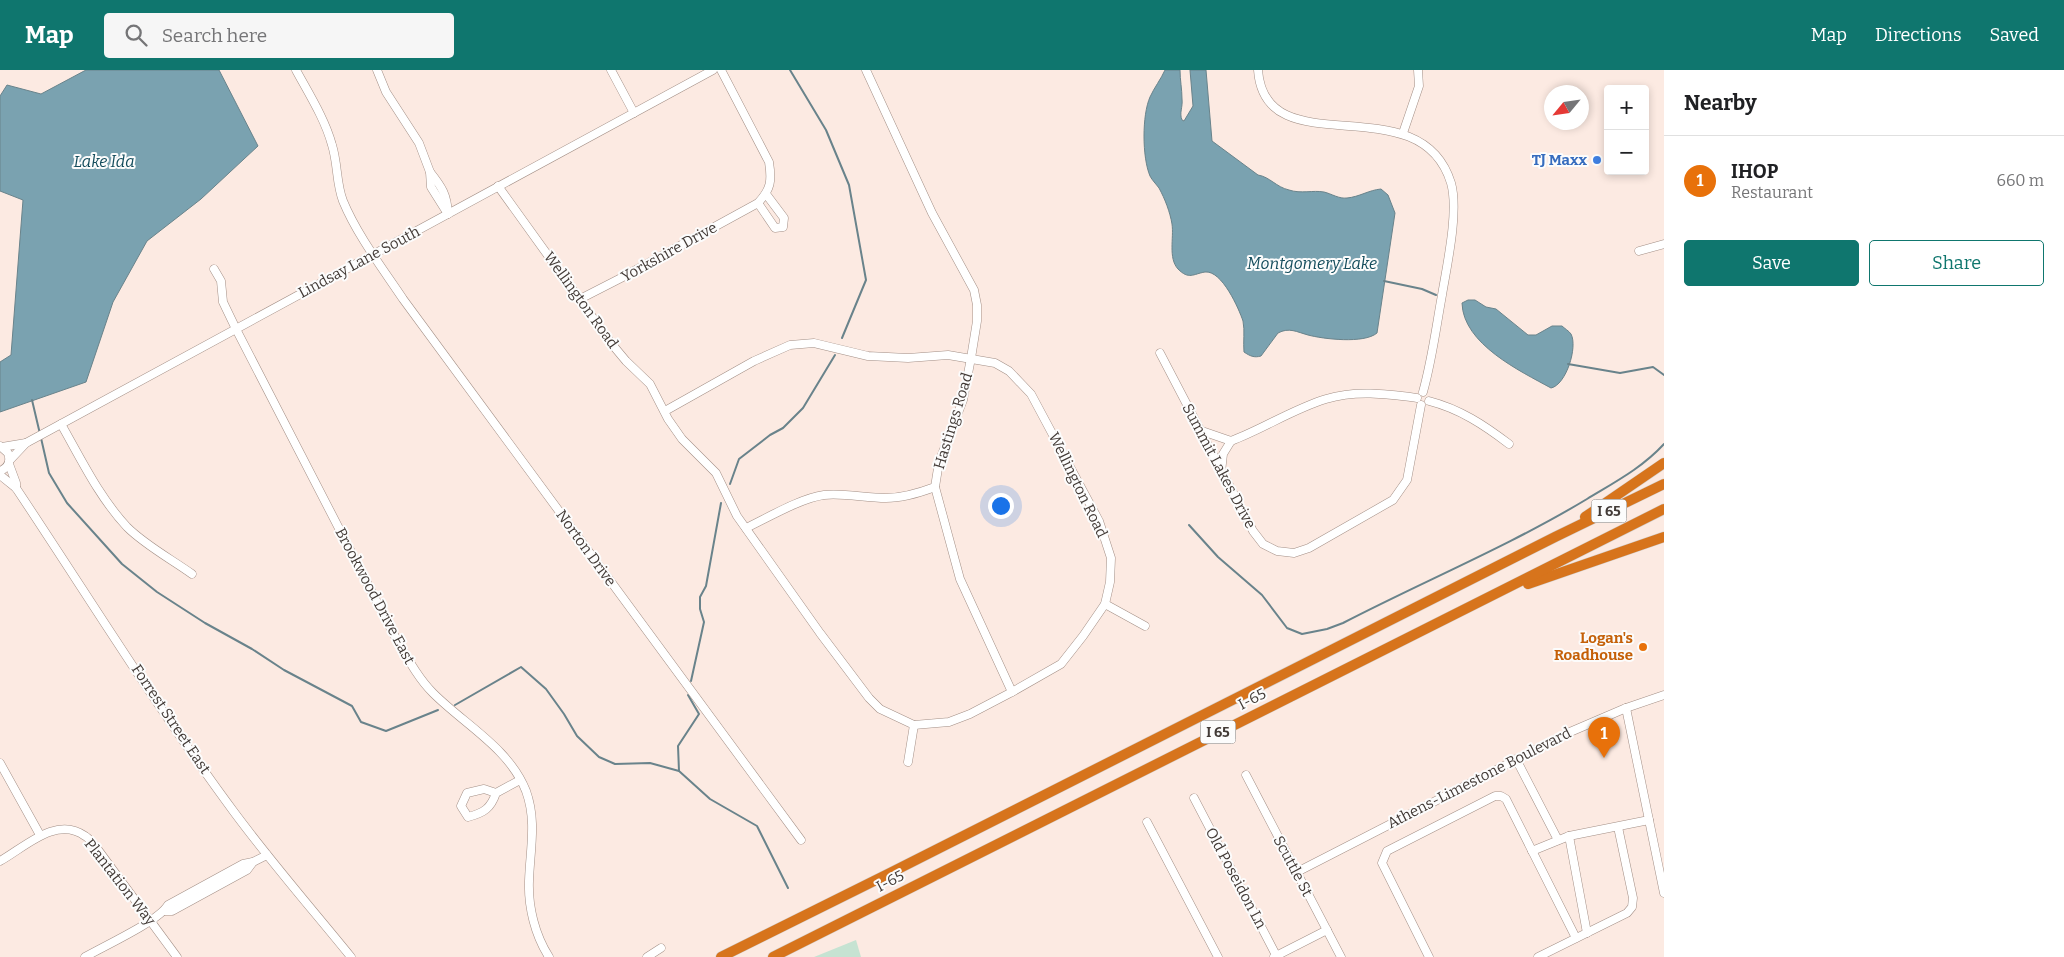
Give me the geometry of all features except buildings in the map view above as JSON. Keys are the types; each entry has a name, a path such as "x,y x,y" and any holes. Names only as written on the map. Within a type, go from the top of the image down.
{"highway":[{"path":"1555,537 1664,462"},
{"name":"I 65","path":"720,957 1664,484"},
{"name":"I-65","path":"773,957 1664,509"},
{"path":"1488,599 1664,537"}],"street":[{"name":"Norton Drive","path":"296,70 325,124 333,146 337,178 343,201 373,254 403,299 801,840"},
{"path":"377,70 386,92 420,143 430,172 431,187 448,214"},
{"path":"611,70 634,113"},
{"name":"Lindsay Lane South","path":"0,473 26,443 713,70"},
{"path":"721,70 769,162 771,177 766,194 784,218 783,227 775,228 758,203"},
{"name":"Hastings Road","path":"866,70 932,213 974,290 977,305 977,321 971,358 962,400 939,462 935,487 957,571 1012,692"},
{"path":"1258,70 1261,88 1265,96 1273,106 1286,116 1308,122 1403,133 1425,145 1437,156 1446,170 1453,193 1454,208 1429,370 1423,392 1420,393 1419,401"},
{"path":"1403,133 1420,86 1418,70"},
{"name":"Wellington Road","path":"498,186 626,362 650,384 668,419 682,439 716,473 729,502 746,528 869,698 880,708 914,724 949,722 970,714 1061,664 1083,636 1104,604 1110,582 1111,558 1099,521 1031,394 1009,371 995,363 948,355 908,358 868,356 814,343 790,345 754,361 665,411"},
{"name":"Yorkshire Drive","path":"580,299 758,203 766,194"},
{"path":"1639,252 1664,244"},
{"name":"Brookwood Drive East","path":"214,269 220,281 223,302 236,329 388,624 414,669 432,691 509,760 526,791 533,818 528,882 530,904 537,934 549,957"},
{"name":"Summit Lakes Drive","path":"1160,354 1253,531 1263,544 1278,551 1294,552 1309,548 1393,500 1403,487 1411,464 1419,401"},
{"path":"1423,392 1429,395 1430,401"},
{"path":"1221,472 1223,454 1231,441 1326,399 1366,393 1390,394 1427,404 1430,401 1445,405 1469,416 1509,444"},
{"path":"61,424 103,498 128,528 192,574"},
{"path":"1199,430 1231,441"},
{"path":"1,447 26,443"},
{"path":"1,447 8,452 16,488"},
{"name":"Forrest Street East","path":"0,473 16,488 170,720 267,855 351,957"},
{"path":"746,528 822,495 839,494 887,498 912,495 935,487"},
{"path":"1104,604 1145,626"},
{"name":"Athens-Limestone Boulevard","path":"1297,872 1352,842 1570,732 1626,708 1664,695"},
{"path":"1626,708 1664,893"},
{"path":"908,762 914,724"},
{"path":"1516,759 1558,840"},
{"path":"0,763 40,835"},
{"name":"Scuttle St","path":"1246,775 1341,957"},
{"path":"496,793 484,789 467,793 461,806 468,817 483,814 493,803 496,793 520,780"},
{"path":"1428,957 1382,863 1387,851 1495,796 1501,796 1506,799 1576,938"},
{"name":"Old Poseidon Ln","path":"1194,798 1276,956"},
{"path":"1532,852 1569,836 1649,820"},
{"path":"1147,822 1218,957"},
{"path":"1538,957 1627,913 1632,907 1633,898 1618,827"},
{"name":"Plantation Way","path":"0,862 40,835 69,829 84,835 96,847 177,957"},
{"path":"1569,836 1587,933"},
{"path":"85,957 164,911 172,911 247,870 253,862 267,855"},
{"path":"1276,956 1327,930"},
{"path":"647,957 661,948"}],"green space":[{"path":"856,940 861,957 814,957"}],"water":[{"name":"Lake Ida","path":"86,70 219,70 258,146 201,199 147,241 113,302 86,382 0,412 0,362 11,355 23,200 0,191 0,96 7,85 41,94"},
{"name":"Montgomery Lake","path":"1165,70 1180,70 1181,115 1184,121 1193,106 1190,70 1206,70 1212,141 1258,175 1284,189 1293,191 1324,192 1344,198 1381,189 1388,195 1395,213 1377,333 1363,339 1343,340 1286,330 1278,333 1261,356 1256,357 1244,352 1243,321 1234,300 1223,283 1211,273 1185,274 1175,264 1172,254 1172,224 1170,215 1161,192 1151,178 1147,168 1144,147 1144,125 1147,105"},
{"path":"1468,300 1475,300 1486,307 1496,309 1528,335 1536,335 1552,326 1562,326 1568,331 1573,340 1572,356 1566,373 1561,380 1551,388 1509,364 1482,343 1472,331 1465,318 1462,303"}],"waterway":[{"path":"790,70 826,130 849,185 866,280 842,338"},
{"path":"1384,281 1422,289 1436,295"},
{"path":"730,484 739,459 770,435 783,428 803,408 835,355"},
{"path":"1568,364 1620,373 1653,367 1664,375"},
{"path":"32,400 40,434"},
{"path":"41,438 49,473 67,503 122,564 157,592 284,670 352,706 361,722 386,731 438,710"},
{"path":"1189,525 1218,557 1262,595 1287,628 1302,634 1327,629 1343,623 1497,548 1557,516 1628,474 1656,453 1664,444"},
{"path":"691,681 704,622 700,609 700,597 706,586 721,503"},
{"path":"455,705 521,667 546,689 577,736 599,757 615,764 650,763 679,771 710,799 757,826 788,888"},
{"path":"679,771 678,746 699,714 688,695"}],"place":[{"name":"TJ Maxx","path":"1597,160"},
{"name":"Logan's Roadhouse","path":"1643,647"},
{"name":"IHOP","path":"1604,758"}]}
